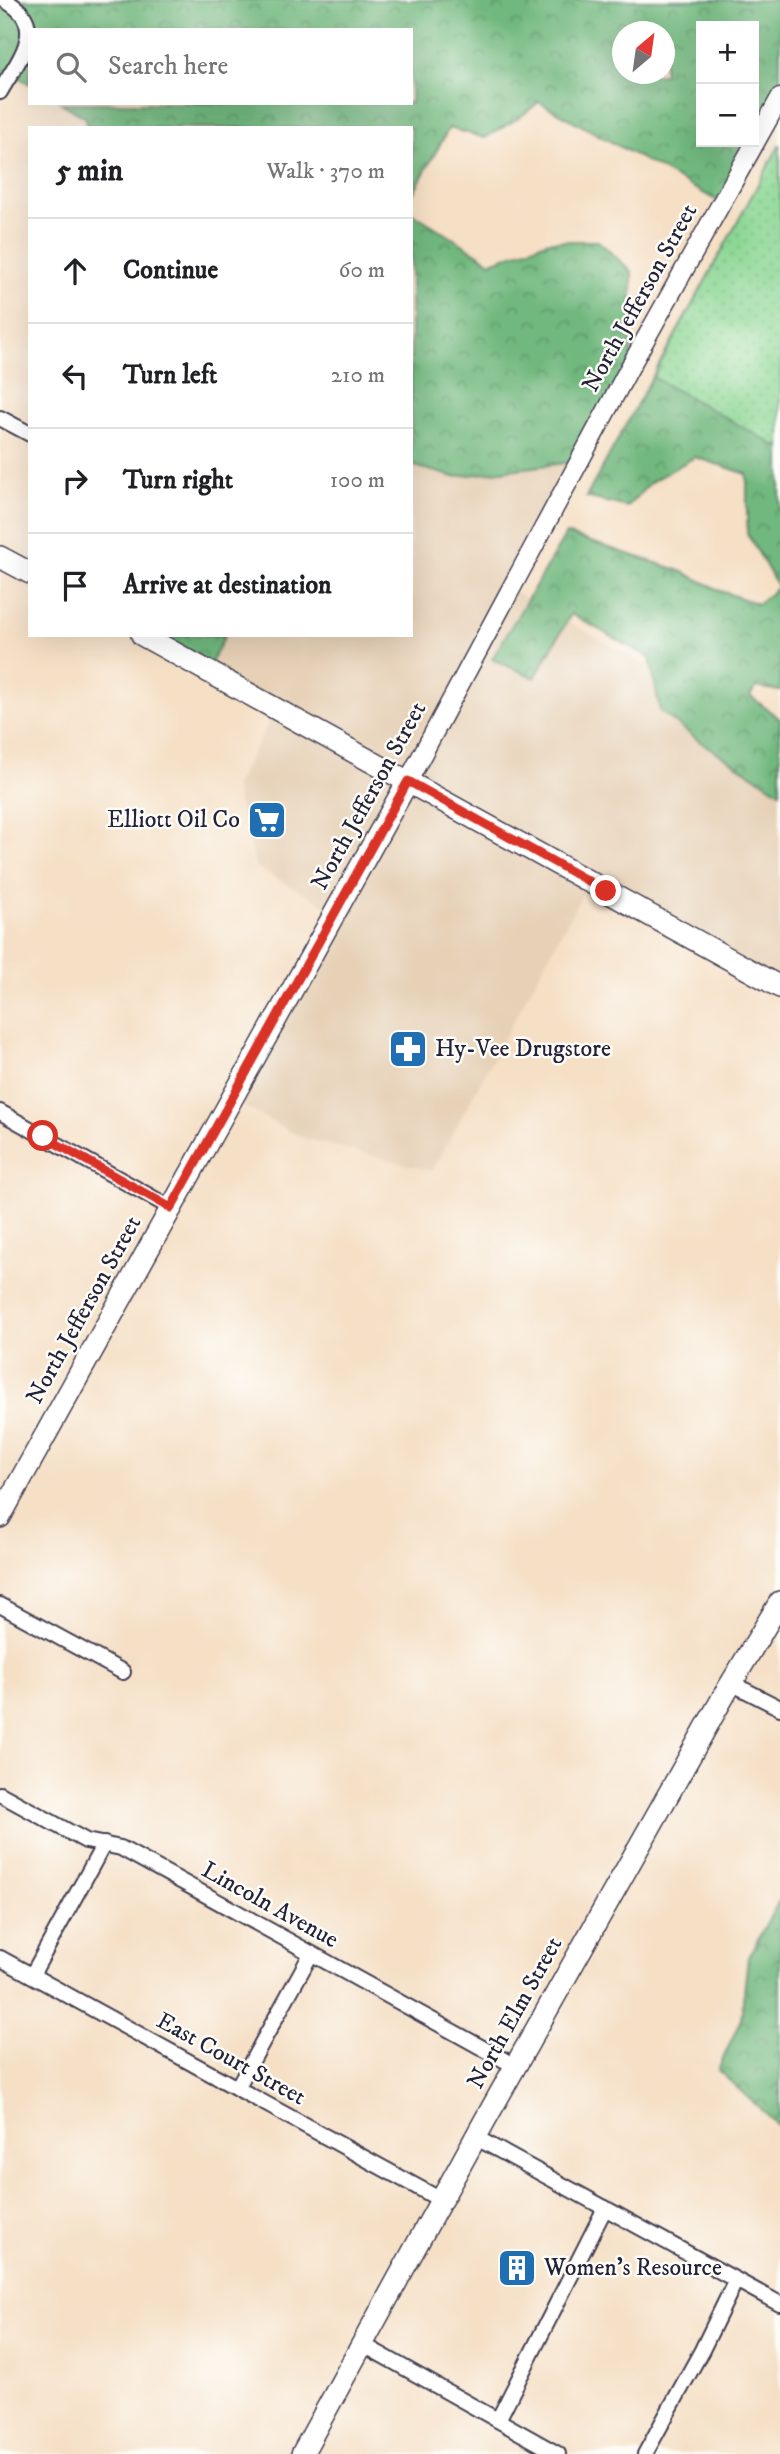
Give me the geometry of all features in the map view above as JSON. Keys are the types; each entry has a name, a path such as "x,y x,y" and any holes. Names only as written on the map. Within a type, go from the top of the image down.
{"main road":[{"path":"0,556 28,572"},
{"path":"146,637 780,987"},
{"name":"North Jefferson Street","path":"0,1517 408,781"},
{"name":"North Elm Street","path":"302,2454 475,2137 731,1683 780,1602"}],"street":[{"path":"4,0 19,10 29,28"},
{"path":"0,92 28,41"},
{"name":"North Jefferson Street","path":"408,781 632,365 780,98"},
{"path":"0,418 28,433"},
{"path":"0,1112 171,1208"},
{"path":"0,1605 123,1672"},
{"path":"731,1683 780,1708"},
{"name":"Lincoln Avenue","path":"0,1794 86,1841 121,1847 515,2066"},
{"path":"32,1975 104,1844"},
{"path":"237,2088 311,1954"},
{"name":"East Court Street","path":"0,1958 441,2200"},
{"path":"475,2137 780,2304"},
{"path":"498,2420 605,2208"},
{"path":"645,2454 702,2350 736,2280"},
{"path":"362,2344 558,2454"}],"shaded area":[{"path":"581,461 511,590 780,739 780,987 589,882 432,1171 303,1138 231,1100 336,911 256,867 234,788 276,709 207,671 224,637 413,637 413,466 454,477"}],"green space":[{"path":"0,0 780,0 780,98 759,135 759,21 696,21 696,147 752,147 721,203 539,102 485,138 449,128 413,193 413,126 87,126 86,118 64,105 413,105 413,28 28,28 28,83 11,73 0,73"},
{"path":"780,144 780,448 653,377"},
{"path":"780,193 780,691 756,687 750,696 780,719 780,792 699,741 660,711 650,658 571,614 535,678 492,659 566,534 681,571 721,591 758,604 778,587 747,533 747,474 695,457 651,482 627,507 586,497 751,198"},
{"path":"413,213 491,262 549,241 598,241 632,272 631,365 581,461 454,477 413,466"},
{"path":"147,637 224,637 207,671"},
{"path":"780,1899 780,2127 718,2070 741,2019 748,1957"}],"place":[{"name":"Elliott Oil Co","path":"267,820"},
{"name":"Hy-Vee Drugstore","path":"408,1049"},
{"name":"Women's Resource","path":"517,2268"}],"route":[{"path":"43,1136 171,1208 408,781 606,891"}]}
